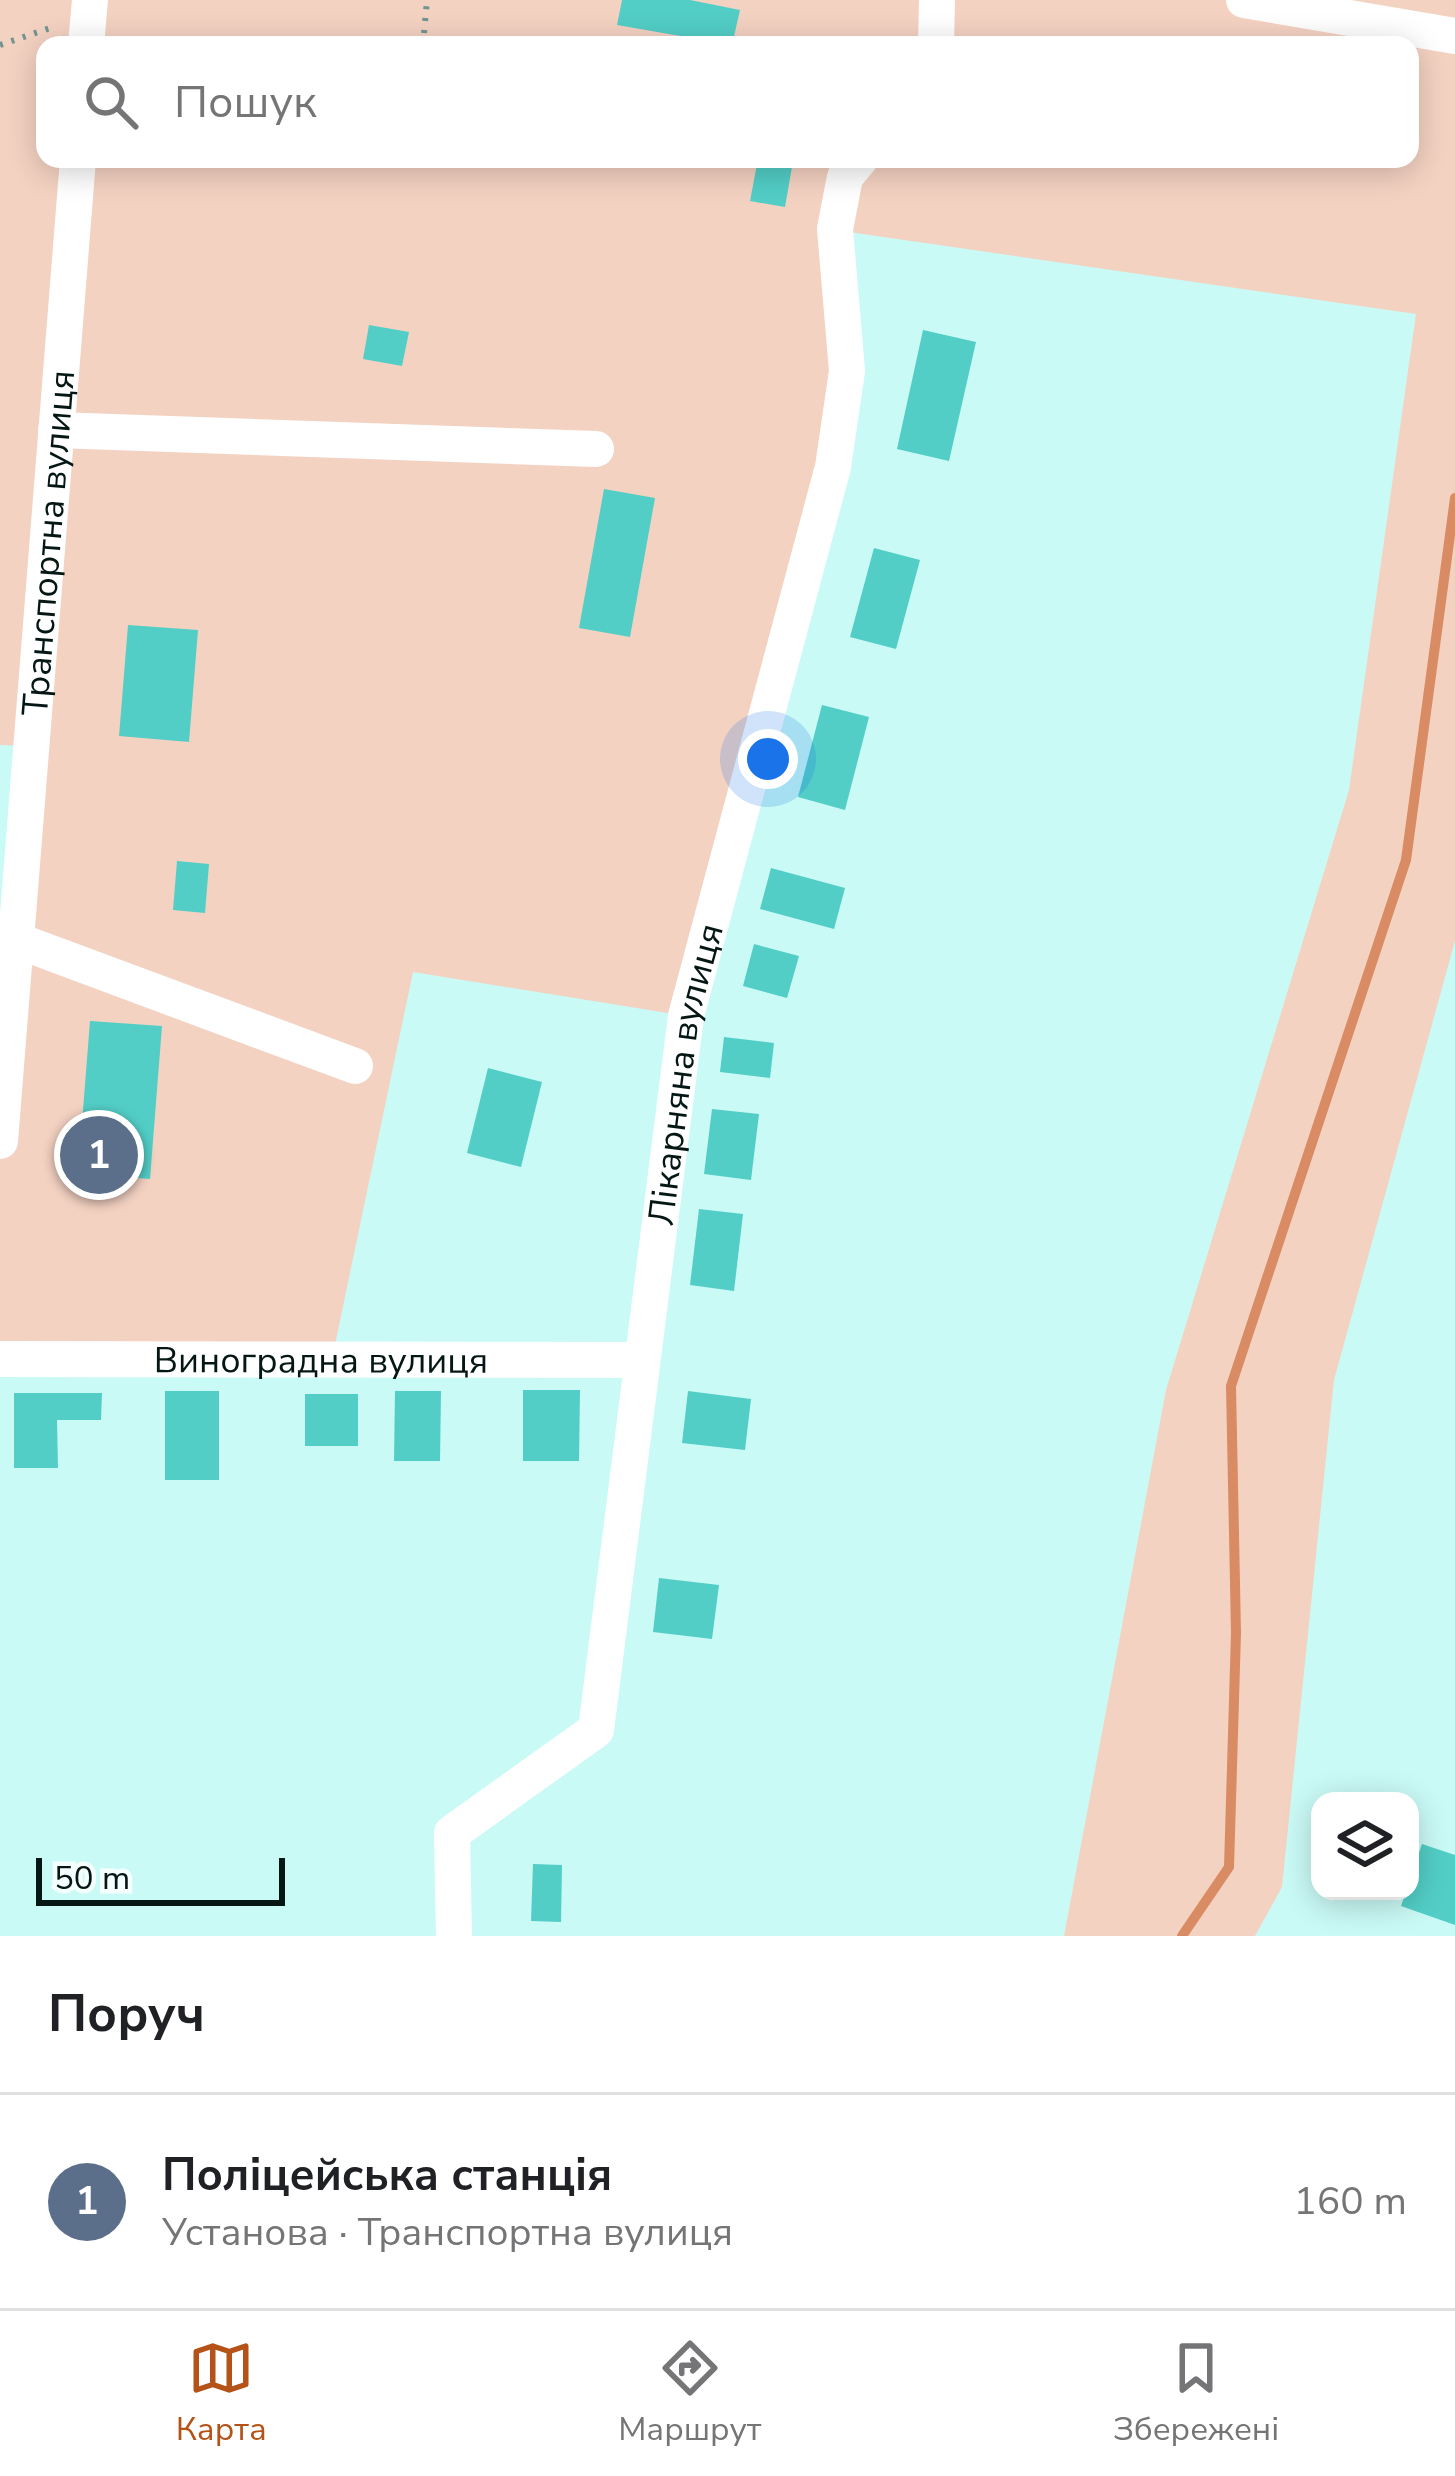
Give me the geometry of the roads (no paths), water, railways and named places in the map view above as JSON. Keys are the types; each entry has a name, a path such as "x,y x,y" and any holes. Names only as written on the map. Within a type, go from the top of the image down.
{"street":[{"path":"936,36 937,0"},
{"path":"1244,0 1449,36"},
{"path":"87,36 90,3"},
{"name":"Транспортна вулиця","path":"0,1142 16,940 16,745 56,430 77,168"},
{"name":"Лікарняна вулиця","path":"454,1936 452,1833 596,1730 686,1016 833,467 847,370 835,229 844,177 852,168"},
{"path":"56,430 596,449"},
{"path":"16,940 355,1066"},
{"name":"Виноградна вулиця","path":"0,1359 642,1360"}],"waterway":[{"path":"1182,1936 1229,1867 1236,1633 1231,1386 1406,860 1455,498"}],"place":[{"name":"Поліцейська станція","path":"99,1155"}]}
